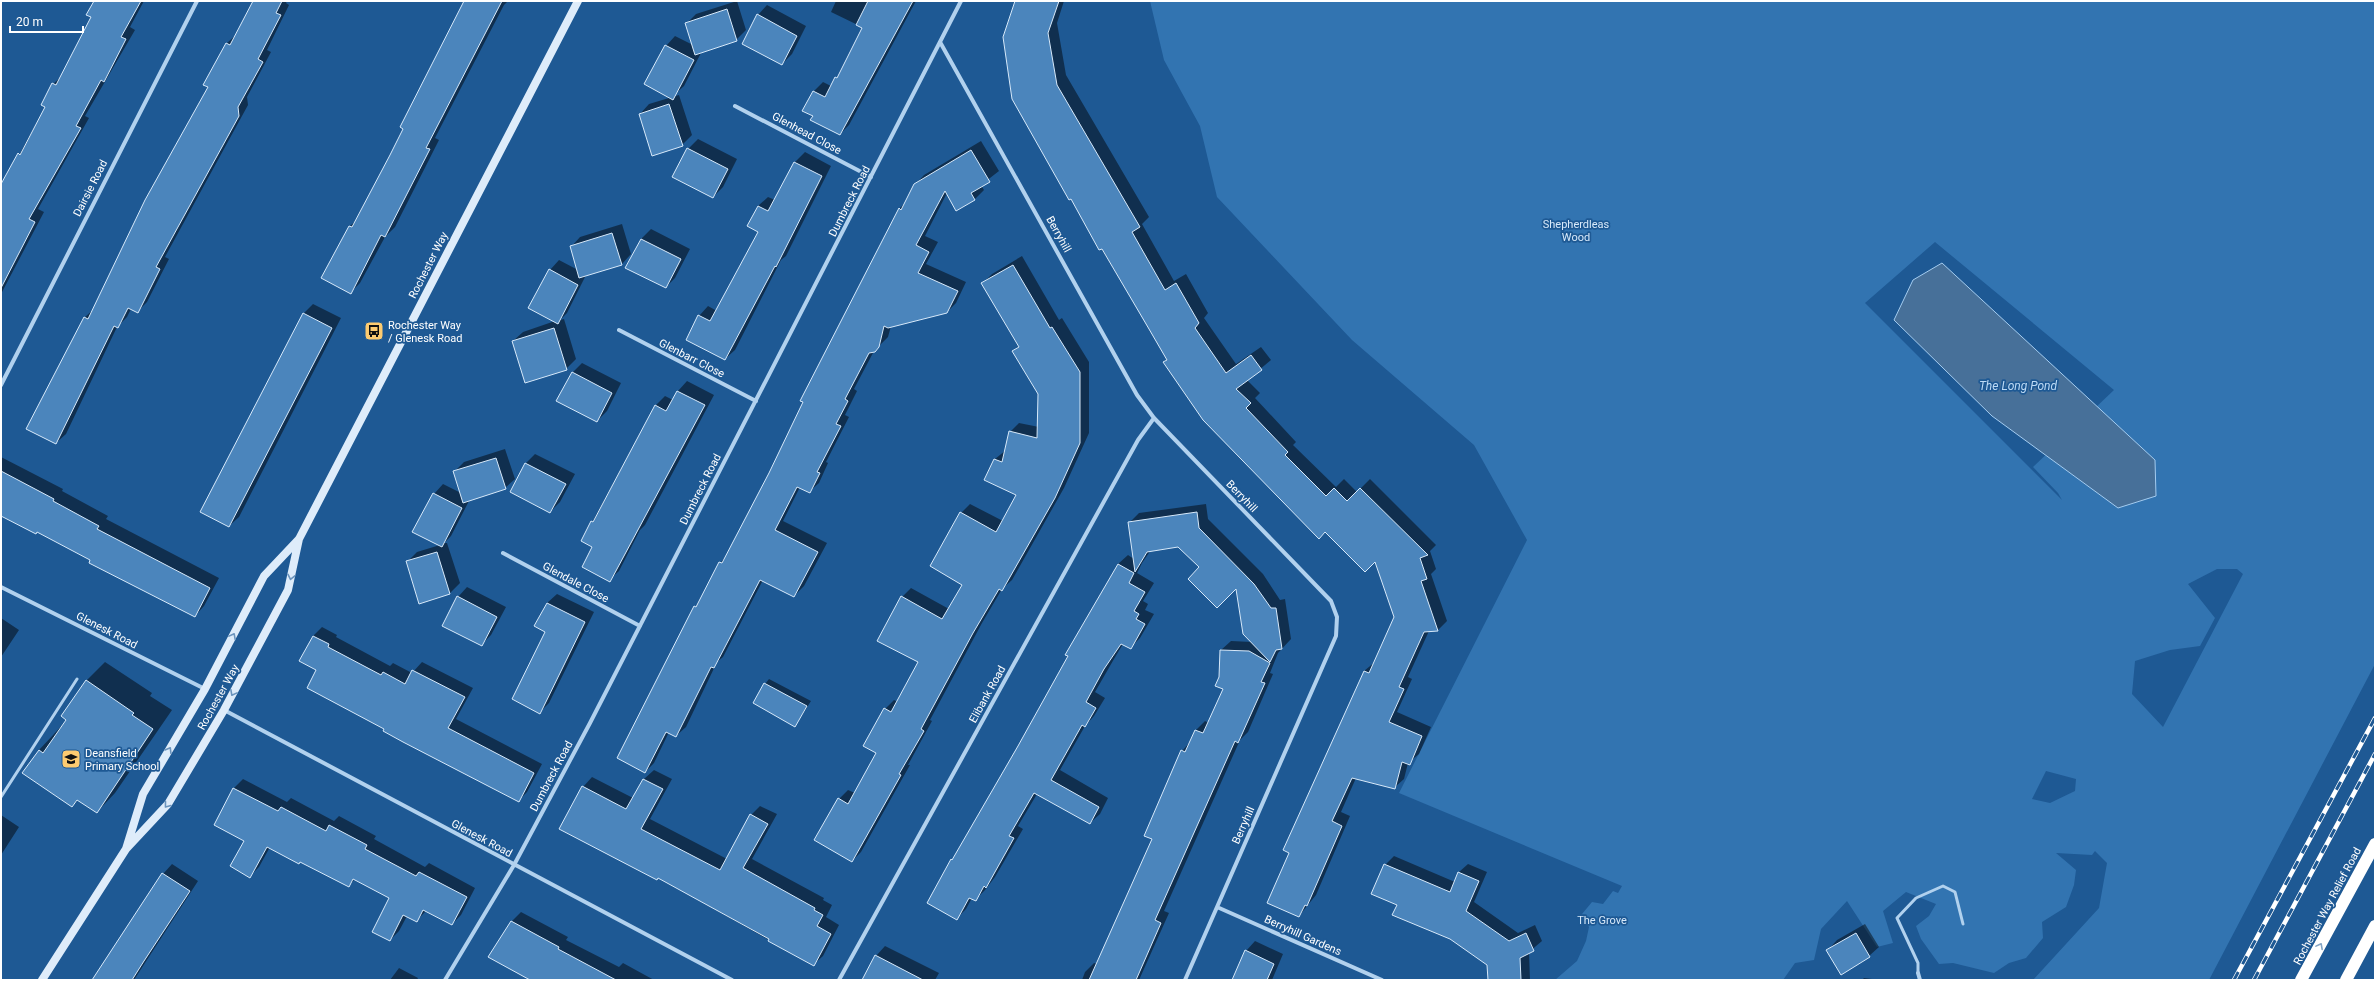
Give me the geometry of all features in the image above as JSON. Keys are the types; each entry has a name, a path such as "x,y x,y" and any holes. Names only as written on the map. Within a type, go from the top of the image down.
{"highway":[{"name":"Rochester Way Relief Road","path":"2301,980 2375,844"},
{"path":"2346,980 2375,926"}],"street":[{"name":"Dairsie Road","path":"1,385 197,1"},
{"name":"Rochester Way","path":"42,980 126,849 168,804 224,710 288,590 299,539 578,1"},
{"name":"Dumbreck Road","path":"445,980 514,865 640,626 961,1"},
{"name":"Berryhill","path":"940,42 1137,395 1154,418 1331,601 1337,617 1336,636 1310,699 1185,980"},
{"name":"Glenhead Close","path":"736,106 871,176"},
{"name":"Glenbarr Close","path":"619,330 756,401"},
{"name":"Elibank Road","path":"839,980 1138,440 1154,418"},
{"name":"Rochester Way","path":"126,849 143,794 205,689 264,576 299,539"},
{"name":"Glendale Close","path":"504,553 640,626"},
{"name":"Glenesk Road","path":"1,587 205,689"},
{"name":"Glenesk Road","path":"224,710 732,980"},
{"name":"Berryhill Gardens","path":"1217,907 1382,980"},
{"path":"1918,973 1920,980"}],"lane":[{"path":"1,797 78,679"},
{"path":"1918,973 1918,964 1897,918 1916,898 1943,886 1955,892 1963,924"}],"green space":[{"path":"1150,1 2375,1 2375,664 2209,980 2033,980 2099,908 2107,863 2095,851 2092,855 2056,853 2076,870 2074,885 2066,907 2042,922 2043,938 2026,958 2009,963 1994,973 1953,963 1939,964 1921,939 1916,926 1929,916 1936,904 1906,892 1883,911 1893,943 1877,947 1847,901 1821,929 1814,960 1795,963 1783,980 1555,980 1577,961 1586,941 1589,927 1582,914 1592,902 1603,904 1613,891 1618,893 1622,886 1399,793 1527,540 1474,445 1352,340 1217,197 1200,126 1164,60","holes":["1935,242 2114,390 2033,467 2058,493 2062,500 1865,303","2217,569 2237,569 2243,574 2163,727 2132,694 2135,661 2170,650 2200,646 2215,618 2188,584","2046,771 2076,779 2075,791 2050,803 2032,799"]}],"water":[{"name":"The Long Pond","path":"1942,263 2155,460 2156,496 2118,508 1992,416 1894,320 1913,280"}],"building":[{"path":"94,1 141,1 121,37 126,39 104,82 101,80 76,126 81,128 29,219 35,222 1,288 1,184 18,153 20,155 45,107 41,105 52,83 56,85 91,17 86,15"},
{"path":"253,1 282,1 276,13 281,15 258,59 263,62 238,107 239,116 156,267 160,269 138,313 128,308 118,328 114,326 56,444 26,429 84,317 88,319 145,200 208,87 203,85 226,43 230,45"},
{"path":"464,1 502,1 426,148 430,149 385,237 381,235 351,294 321,278 349,226 352,227 390,155 403,129 400,127"},
{"path":"868,1 913,1 840,135 810,120 813,116 802,111 813,91 825,97 835,77 837,78 862,28 856,25"},
{"path":"1015,1 1059,1 1048,33 1057,85 1140,227 1132,232 1165,290 1176,283 1199,323 1195,328 1226,373 1251,355 1262,370 1236,389 1251,403 1246,408 1288,452 1285,455 1326,496 1334,488 1347,501 1360,488 1428,555 1420,558 1427,579 1421,581 1438,631 1424,632 1399,687 1404,689 1389,722 1422,736 1410,765 1402,762 1395,789 1352,778 1332,821 1342,826 1307,906 1305,905 1299,917 1267,903 1289,853 1283,850 1364,671 1369,673 1394,617 1375,562 1365,572 1325,532 1319,539 1203,420 1163,362 1167,360 1102,249 1099,250 1071,199 1069,200 1012,99 1003,37"},
{"path":"727,9 737,41 695,55 685,23"},
{"path":"757,14 797,36 782,65 742,44"},
{"path":"665,45 694,60 673,100 644,84"},
{"path":"669,104 683,146 652,156 639,114"},
{"path":"687,148 728,169 713,198 672,177"},
{"path":"971,150 990,182 971,193 975,200 956,211 945,191 916,245 929,252 918,273 958,291 947,313 888,328 884,326 879,347 875,352 869,353 845,399 848,401 836,424 841,426 817,472 820,473 810,493 797,487 775,530 818,552 794,597 760,580 714,668 711,667 676,737 666,732 645,773 617,758 694,606 696,607 719,562 722,563 769,473 803,402 800,401 899,208 901,210 914,184"},
{"path":"794,162 822,176 776,267 775,266 725,360 686,340 698,315 710,321 758,232 747,226 758,206 768,211"},
{"path":"612,233 622,265 579,278 570,246"},
{"path":"641,239 681,259 666,288 625,268"},
{"path":"1013,265 1050,328 1052,327 1080,372 1080,443 1055,498 1002,591 999,589 973,633 921,729 924,731 899,774 901,775 852,862 814,840 838,798 848,804 876,753 863,746 884,708 891,712 918,662 877,641 901,596 942,619 962,585 930,566 960,512 996,532 1016,495 984,480 994,459 1002,462 1009,431 1037,438 1038,394 1012,351 1019,347 981,283"},
{"path":"549,269 578,285 558,324 528,308"},
{"path":"303,313 332,328 229,527 200,512"},
{"path":"554,328 567,370 525,383 512,341"},
{"path":"572,372 612,393 597,422 556,401"},
{"path":"677,391 705,405 610,582 582,567 592,547 581,541 591,521 593,522 655,405 666,411"},
{"path":"496,458 506,489 463,503 453,471"},
{"path":"525,463 566,484 550,513 510,492"},
{"path":"1,471 54,499 53,501 99,526 97,529 210,588 195,617 89,563 90,560 37,532 36,534 1,516"},
{"path":"433,493 462,508 442,547 412,532"},
{"path":"1197,512 1199,528 1254,584 1271,608 1276,608 1282,649 1276,650 1270,662 1243,634 1236,589 1217,608 1188,579 1199,567 1178,547 1147,552 1135,572 1128,522"},
{"path":"437,552 450,594 419,604 406,561"},
{"path":"1118,564 1134,573 1129,583 1145,592 1134,611 1139,614 1136,619 1145,624 1131,649 1121,644 1104,669 1086,702 1096,708 1085,727 1082,725 1051,780 1099,807 1090,824 1034,793 1009,836 1014,838 986,888 984,886 976,901 969,898 957,920 927,903 951,859 952,860 1018,746 1068,656 1065,655"},
{"path":"457,596 497,617 482,646 442,626"},
{"path":"547,603 585,622 540,714 512,699 545,632 534,626"},
{"path":"313,636 329,644 328,647 381,675 383,672 405,684 412,670 465,697 448,728 534,773 519,802 403,742 383,731 384,729 307,688 316,670 299,661"},
{"path":"1220,650 1249,651 1270,663 1261,682 1265,683 1238,743 1235,741 1155,920 1161,923 1136,980 1089,980 1152,839 1144,836 1181,750 1185,752 1195,730 1203,733 1223,689 1215,686 1219,677"},
{"path":"86,680 134,713 132,715 153,729 97,813 77,800 72,807 22,773 39,750 43,753 66,720 61,716"},
{"path":"764,683 807,706 795,727 753,703"},
{"path":"643,779 663,789 641,829 720,870 750,814 768,824 743,868 815,908 814,910 823,915 817,926 831,934 814,966 768,941 769,939 658,878 657,880 559,829 582,786 626,809"},
{"path":"233,788 278,811 281,807 326,831 329,825 367,845 365,849 416,876 419,872 467,897 452,925 423,910 417,922 403,915 390,941 372,932 389,898 353,879 349,887 300,862 299,864 267,847 250,878 230,866 244,841 214,825"},
{"path":"1384,864 1450,892 1458,872 1479,881 1466,911 1509,941 1526,933 1534,951 1520,958 1521,980 1488,980 1487,965 1450,939 1392,915 1397,905 1371,894"},
{"path":"162,873 190,891 132,980 92,980"},
{"path":"511,921 559,947 558,949 616,980 530,980 488,957"},
{"path":"1856,933 1870,957 1841,975 1826,950"},
{"path":"1245,950 1274,964 1267,980 1232,980"},
{"path":"875,955 923,980 862,980"}],"railway":[{"path":"2234,980 2375,718"},
{"path":"2254,980 2375,754"}],"place":[{"name":"Rochester Way / Glenesk Road","path":"374,331"},
{"name":"Deansfield Primary School","path":"71,759"}],"park label":[{"name":"Shepherdleas Wood","path":"1576,230"},
{"name":"The Grove","path":"1602,920"}]}
